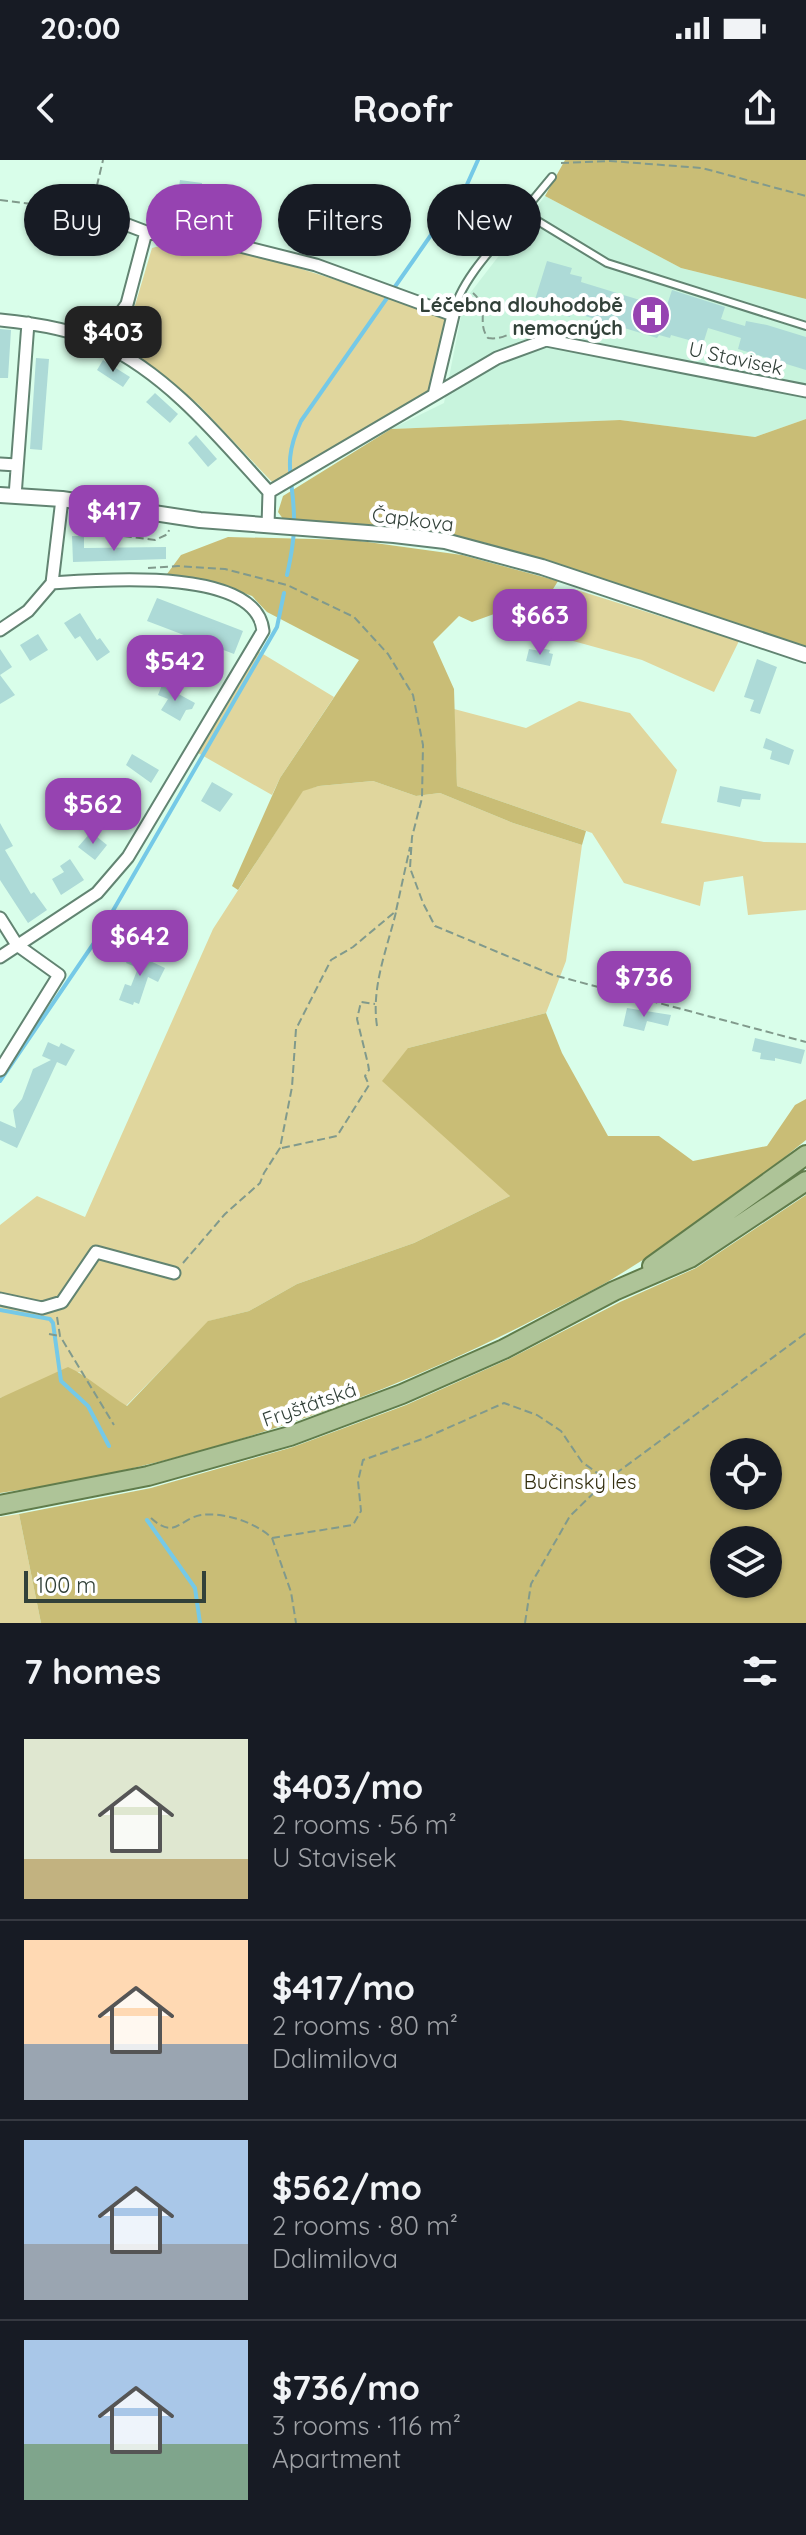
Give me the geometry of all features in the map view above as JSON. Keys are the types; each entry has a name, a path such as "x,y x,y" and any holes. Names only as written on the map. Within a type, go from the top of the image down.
{"main road":[{"name":"Fryštátská","path":"614,1291 686,1243 806,1155"},
{"name":"Fryštátská","path":"0,1505 148,1476 290,1436 402,1394 504,1349 614,1291 690,1258 806,1181"}],"street":[{"path":"99,343 127,304 146,232 130,226"},
{"path":"262,252 316,265 453,315 434,395"},
{"path":"0,320 28,323 99,343 132,362 193,408 269,492 268,526"},
{"path":"8,495 17,465 28,323"},
{"name":"U Stavisek","path":"269,492 497,358 546,340 806,391"},
{"path":"0,464 17,465"},
{"name":"Čapkova","path":"8,495 62,499 172,517 445,541 510,557 806,655"},
{"path":"0,630 28,611 52,583 62,499"},
{"path":"0,957 97,893 128,857 263,631 262,619 252,607 213,588 152,579 52,583"},
{"path":"0,918 17,945 59,975 0,1070"},
{"path":"0,1299 42,1308 62,1302 96,1252 174,1273"}],"lane":[{"path":"541,190 552,177"},
{"path":"541,223 607,263 806,326"},
{"path":"453,315 456,302 487,256"}],"path":[{"path":"97,184 103,160"},
{"path":"561,163 610,161 702,168 806,196"},
{"path":"0,200 24,203"},
{"path":"466,287 483,306 484,333 488,338 496,339 528,324 540,322 554,328 562,342"},
{"path":"100,533 155,540 168,534 172,517"},
{"path":"142,568 178,566 225,569 287,585 354,617 388,654 413,695 423,745 422,798 381,962 375,1004 377,1026"},
{"path":"548,639 575,578"},
{"path":"412,837 410,868 435,926 553,975 806,1042"},
{"path":"174,1273 225,1214 260,1183 280,1148 292,1087 296,1029 331,960 353,947 396,911"},
{"path":"280,1148 337,1136 344,1128 369,1085 365,1076 369,1070 368,1064 357,1019 361,1002 375,1004"},
{"path":"55,1304 60,1336 114,1425"},
{"path":"525,1623 531,1584 570,1516 607,1480 806,1333"},
{"path":"49,1334 60,1336"},
{"path":"272,1538 353,1525 361,1511 358,1481 363,1460 425,1438 504,1403 537,1415 561,1431 582,1462 607,1480"},
{"path":"151,1518 163,1527 173,1528 198,1516 220,1514 257,1528 272,1538 291,1592 296,1623"}],"shaded area":[{"path":"545,196 681,268 806,299 806,419 755,437 620,420 391,429 444,403 464,301 499,256 541,256 541,201"},
{"path":"150,256 252,256 348,284 445,318 429,392 273,483 198,404 123,346"},
{"path":"577,590 739,641 714,692 642,660 555,636"},
{"path":"258,651 334,697 272,795 198,753"},
{"path":"579,701 630,713 677,770 661,823 764,842 806,843 806,910 748,915 743,876 704,882 700,906 624,883 592,833 457,786 454,709 526,728"},
{"path":"373,781 416,796 440,793 513,823 582,845 566,961 546,1013 408,1048 510,1196 414,1243 297,1284 249,1311 209,1321 126,1406 79,1372 0,1398 0,1225 37,1196 85,1217 213,929 303,790"},
{"path":"19,1514 41,1623 0,1623 0,1517"}],"green space":[{"path":"565,160 806,160 806,299 681,268 545,196"},
{"path":"806,419 806,649 486,543 397,527 286,523 278,512 283,496 391,429 620,420 755,437"},
{"path":"228,537 353,540 462,555 558,581 550,594 472,622 459,616 433,642 454,689 457,786 586,831 582,845 513,823 440,793 416,796 373,781 319,786 303,791 238,890 232,886 280,778 359,660 267,612 252,596 208,580 167,574 181,555"},
{"path":"546,1013 562,1053 608,1136 659,1136 693,1161 767,1146 795,1105 806,1099 806,1140 710,1214 609,1281 410,1377 277,1428 208,1448 70,1481 0,1493 0,1398 68,1367 127,1406 208,1321 249,1311 297,1284 414,1243 510,1196 382,1081 408,1048"},
{"name":"Bučinský les","path":"806,1195 806,1623 41,1623 19,1514 151,1488 293,1447 406,1405 509,1359 620,1302 696,1268"}],"building":[{"path":"180,180 202,183 202,184 179,184"},
{"name":"Léčebna dlouhodobě nemocných","path":"547,261 572,268 570,274 582,277 581,282 666,308 672,290 725,307 721,319 745,326 746,321 767,325 806,337 806,370 738,349 741,338 708,328 703,344 671,335 670,338 659,335 657,338 572,312 570,317 533,306"},
{"path":"0,329 11,330 8,378 0,378"},
{"path":"36,358 49,359 42,450 30,449"},
{"path":"103,360 130,377 123,387 97,370"},
{"path":"155,393 178,414 170,423 146,402"},
{"path":"196,435 217,459 208,467 188,443"},
{"path":"72,536 84,536 84,548 166,547 166,559 73,562"},
{"path":"157,598 243,631 234,654 147,621"},
{"path":"80,613 97,640 100,638 110,652 97,661 80,636 75,639 64,623"},
{"path":"38,634 48,650 30,661 20,645"},
{"path":"540,648 553,654 550,666 526,661 529,649 540,651"},
{"path":"0,649 12,667 0,675"},
{"path":"757,659 777,667 760,714 750,711 754,700 744,697"},
{"path":"0,675 15,695 0,704"},
{"path":"162,685 195,703 192,709 186,710 180,721 161,710 168,699 158,695"},
{"path":"766,738 794,750 789,765 770,759 772,751 763,748"},
{"path":"132,754 159,770 151,783 126,765"},
{"path":"212,782 233,794 220,812 201,801"},
{"path":"720,786 761,794 760,800 742,799 740,807 717,802"},
{"path":"113,800 129,809 118,828 91,811 97,801 109,807"},
{"path":"0,823 13,846 5,850 31,894 34,892 47,910 28,923 0,880"},
{"path":"91,832 107,845 95,860 78,847"},
{"path":"70,859 84,880 61,895 52,879 64,872 60,866"},
{"path":"131,952 165,968 158,982 148,977 139,1004 134,1002 133,1005 119,1000 125,984 131,986 138,968 126,963"},
{"path":"627,1008 671,1015 668,1026 647,1021 644,1031 623,1026"},
{"path":"755,1038 805,1050 801,1064 775,1058 775,1061 760,1059 761,1053 752,1051"},
{"path":"48,1042 59,1047 61,1043 75,1050 66,1066 57,1062 17,1148 0,1140 0,1121 16,1128 13,1110 22,1099 33,1069 51,1060 42,1056"}],"waterway":[{"path":"287,575 294,526 290,460 301,421 431,235 452,218 478,160"},
{"path":"0,1081 96,940 277,627 284,593"},
{"path":"0,1310 50,1319 61,1381 88,1406 109,1446"},
{"path":"147,1520 195,1588 200,1623"}],"place":[{"name":"Léčebna dlouhodobě nemocných","path":"651,315"}]}
